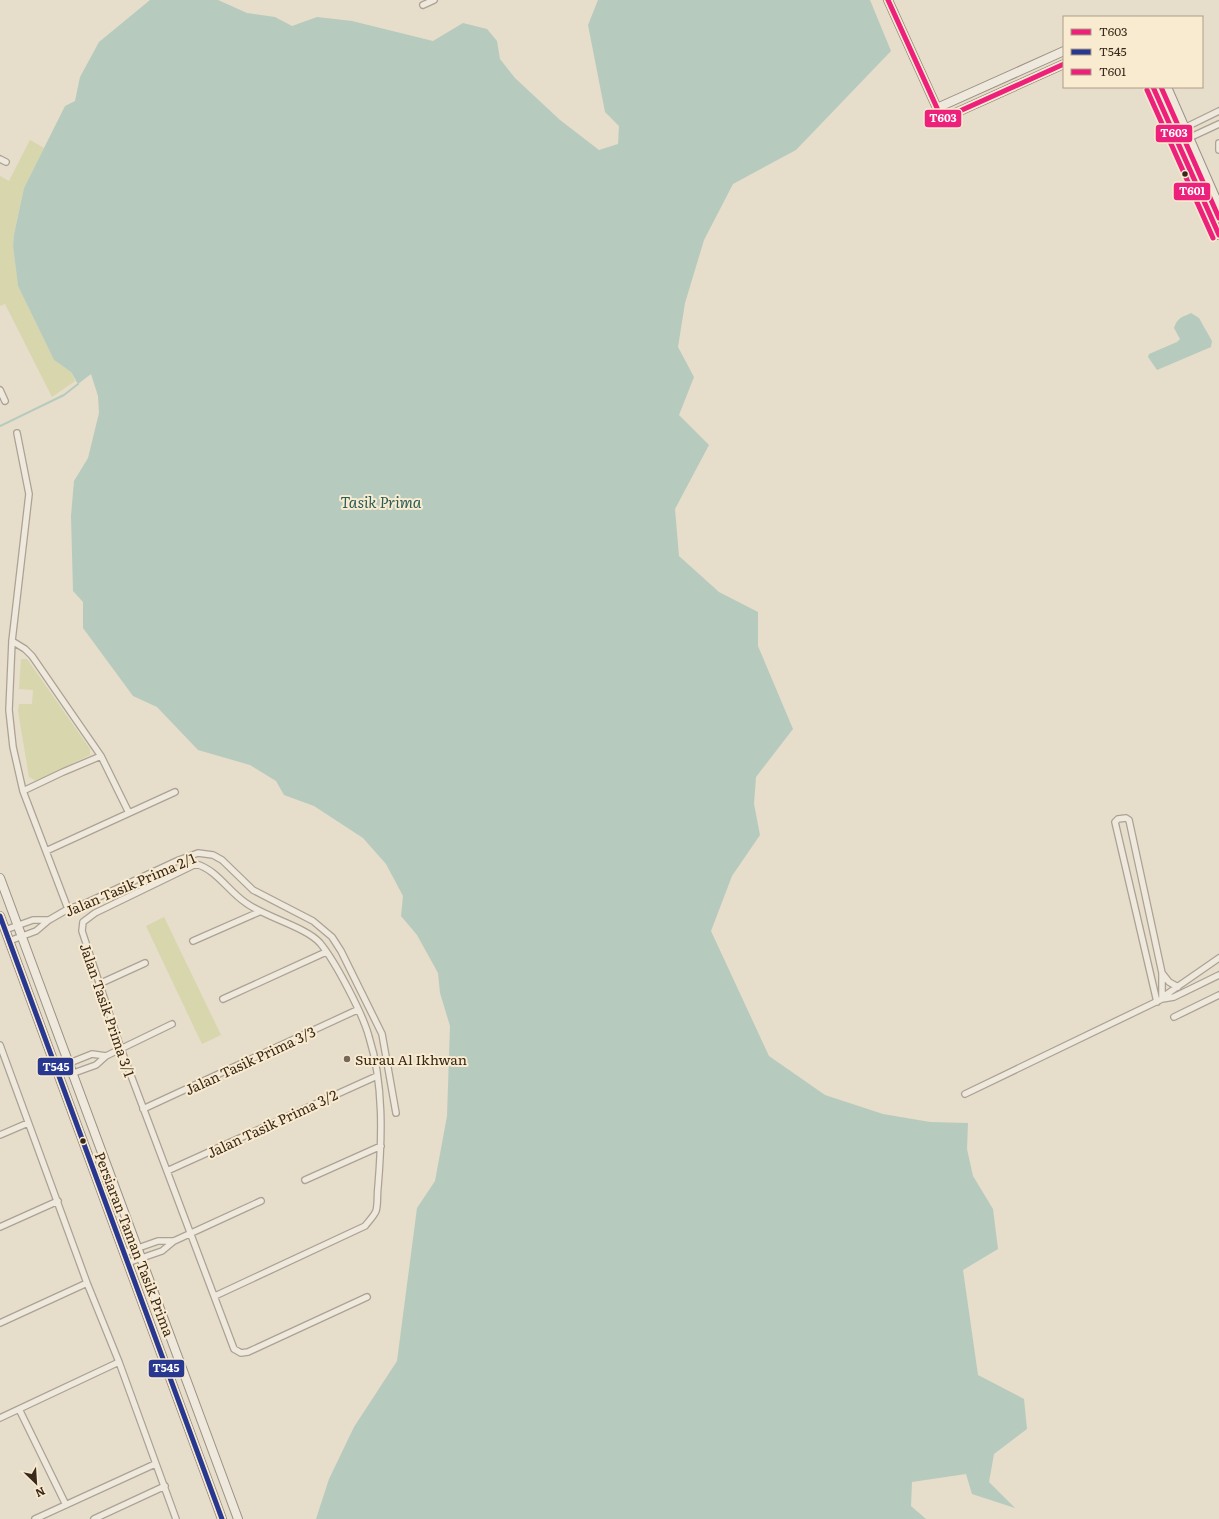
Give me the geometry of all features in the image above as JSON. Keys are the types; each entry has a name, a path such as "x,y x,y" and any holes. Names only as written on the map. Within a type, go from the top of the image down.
{"main road":[{"path":"888,0 942,119 1063,64"},
{"path":"937,108 1063,51"},
{"path":"1153,88 1219,235"},
{"path":"1167,88 1219,206"},
{"name":"Persiaran Taman Tasik Prima","path":"0,878 67,1064 238,1519"},
{"name":"Persiaran Taman Tasik Prima","path":"0,916 222,1519"}],"street":[{"path":"424,5 434,0"},
{"path":"1174,133 1219,111"},
{"path":"1178,143 1219,124"},
{"path":"1219,143 1219,150"},
{"path":"0,159 6,162"},
{"path":"0,390 5,401"},
{"path":"17,433 29,494 12,641 9,710 13,747 23,791 68,909"},
{"path":"12,641 25,649 32,656 101,756 129,813"},
{"path":"23,791 101,756"},
{"path":"46,850 175,792"},
{"path":"1126,818 1129,820 1162,973 1159,1000 1115,822 1118,819 1126,818"},
{"name":"Jalan Tasik Prima 2/1","path":"9,941 36,931 49,920 68,909 86,903 179,860 198,853 213,855 222,860 253,890 313,921 332,937 341,951 382,1034 396,1113"},
{"name":"Jalan Tasik Prima 3/1","path":"215,1296 365,1226 376,1211 381,1146 376,1076 369,1036 358,1010 326,952 319,942 297,928 260,912 244,903 207,867 196,864 95,913 83,922 84,939 121,1049 234,1349 241,1353 248,1352 367,1297"},
{"path":"193,942 260,912"},
{"name":"Jalan Tasik Prima 2/1","path":"5,930 33,920 49,920"},
{"path":"223,999 326,952"},
{"path":"965,1094 1159,1000 1219,958"},
{"path":"99,984 145,963"},
{"path":"1162,973 1169,982 1178,987"},
{"path":"1159,1000 1174,997 1219,975"},
{"path":"1174,1017 1219,995"},
{"name":"Jalan Tasik Prima 3/3","path":"143,1109 358,1010"},
{"path":"71,1074 96,1065 106,1056 172,1024"},
{"path":"0,1045 87,1283 120,1362 155,1464 165,1486 176,1519"},
{"path":"67,1064 92,1054 106,1056"},
{"name":"Jalan Tasik Prima 3/2","path":"167,1171 376,1076"},
{"path":"0,1136 28,1123"},
{"path":"305,1180 381,1146"},
{"path":"0,1227 58,1201"},
{"path":"127,1262 162,1251 174,1241 261,1201"},
{"path":"124,1253 158,1241 174,1241"},
{"path":"0,1323 87,1283"},
{"path":"0,1418 120,1362"},
{"path":"19,1409 66,1505"},
{"path":"35,1519 155,1464"},
{"path":"94,1519 165,1486"}],"shaded area":[{"path":"30,140 44,148 24,188 14,233 13,246 18,286 54,360 71,372 75,381 52,397 5,304 0,306 0,176 9,181"},
{"path":"21,659 27,659 90,749 90,755 36,781 29,777 18,711 19,704 32,704 33,690 19,689"},
{"path":"164,917 221,1035 202,1044 146,926"}],"water":[{"name":"Tasik Prima","path":"150,0 218,0 247,13 275,17 292,26 317,17 352,21 433,41 463,23 487,29 497,41 500,59 515,78 560,120 599,150 618,144 619,126 605,112 588,25 598,0 870,0 891,51 796,150 733,184 704,240 685,303 678,347 694,377 679,415 709,445 675,509 679,556 719,592 758,612 758,646 793,729 756,777 754,804 760,835 732,876 711,931 769,1056 825,1095 883,1114 930,1122 968,1123 967,1149 973,1176 993,1209 998,1249 963,1270 978,1375 1024,1399 1027,1429 994,1454 989,1482 1015,1508 972,1494 966,1474 912,1482 911,1506 926,1519 316,1519 329,1479 354,1427 397,1361 417,1208 435,1181 447,1116 450,1026 440,993 438,973 417,935 401,916 403,896 386,864 363,838 314,806 284,795 276,781 250,765 198,750 157,707 133,696 83,628 83,602 73,591 71,516 74,481 88,458 99,413 98,396 91,374 78,384 71,372 54,360 18,286 13,246 14,234 24,188 65,106 75,101 80,77 99,42"},
{"path":"1191,313 1199,318 1212,341 1211,347 1157,370 1148,357 1149,354 1177,342 1180,339 1174,328 1175,325 1180,318"}],"waterway":[{"path":"0,426 64,395 78,384"}],"transit line":[{"name":"T603","path":"888,0 942,119 1063,64"},
{"name":"T603","path":"1153,88 1219,235"},
{"path":"1161,88 1219,218"},
{"name":"T601","path":"1147,90 1213,238"},
{"name":"T545","path":"0,916 222,1519"}],"place":[{"name":"Surau Al Ikhwan","path":"347,1059"}]}
